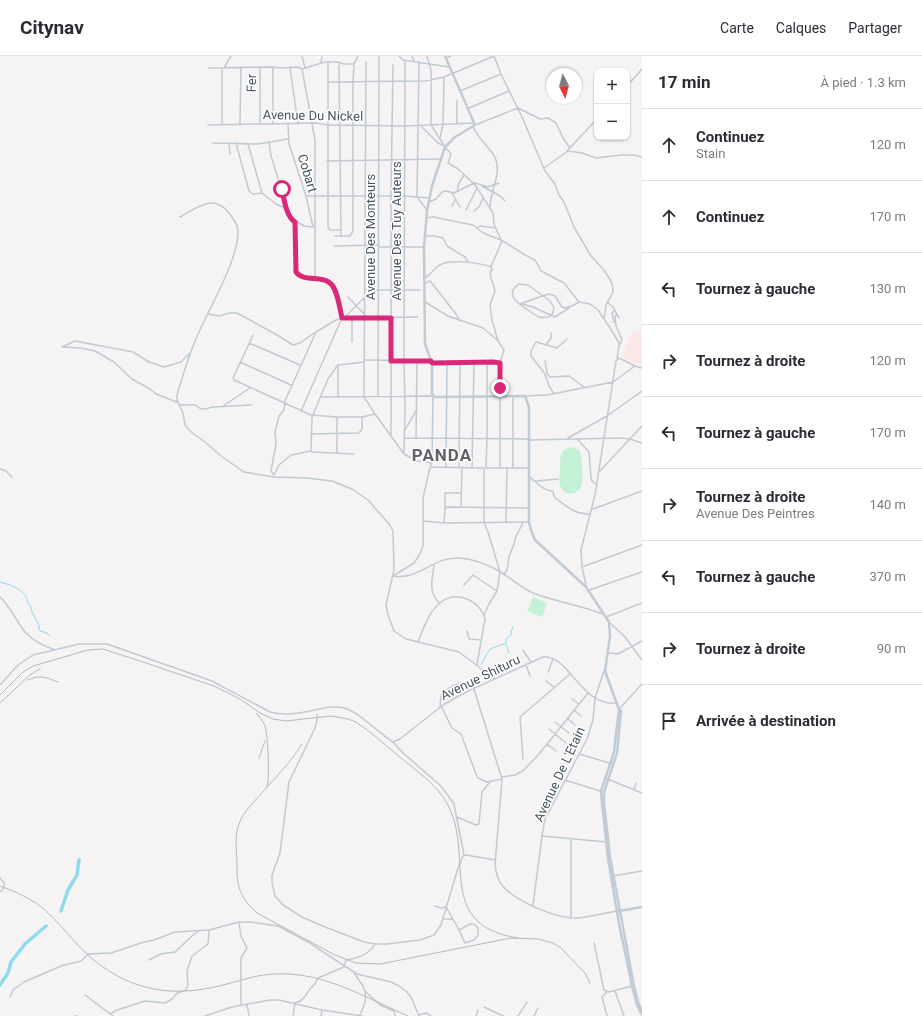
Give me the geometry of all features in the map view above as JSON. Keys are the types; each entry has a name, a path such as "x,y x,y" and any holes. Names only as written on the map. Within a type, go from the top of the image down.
{"street":[{"path":"222,124 223,68 231,56"},
{"path":"302,56 305,68"},
{"path":"321,63 322,56"},
{"path":"335,236 350,236 353,231 353,82 354,64 358,56"},
{"name":"Avenue Des Monteurs","path":"378,396 379,56"},
{"path":"399,56 401,59 405,60 450,67"},
{"path":"412,56 414,61"},
{"path":"427,56 430,63 432,80 431,125 444,146 451,154 448,163 458,169 474,183 488,187 499,183"},
{"path":"451,56 445,57 478,136 494,155 496,160 497,178 493,185 490,208"},
{"path":"328,82 432,80 452,74 494,56 544,168 555,184 574,227 591,256 611,280 613,292 607,302 604,319"},
{"name":"Avenue Des Tuy Auteurs","path":"404,454 405,60"},
{"path":"209,68 299,67 302,69 328,62 354,64"},
{"path":"328,62 328,227 330,230 340,230"},
{"path":"339,62 341,236"},
{"path":"366,62 366,317 364,397 404,454 417,461 432,463"},
{"path":"416,197 418,190 417,160 419,125 419,62"},
{"path":"391,437 391,196 393,65"},
{"path":"240,124 241,67"},
{"name":"Fer","path":"260,67 260,124"},
{"path":"273,68 273,124"},
{"path":"290,68 298,124"},
{"path":"302,69 315,140 315,278"},
{"path":"630,83 642,69"},
{"path":"460,91 501,74"},
{"path":"440,138 443,124 444,77"},
{"path":"467,109 509,91"},
{"path":"457,100 457,124"},
{"path":"517,108 540,119 547,118 556,123 562,138 570,148"},
{"name":"Avenue Du Nickel","path":"208,125 312,123 328,125 405,126 443,124 474,125 517,108"},
{"path":"544,168 567,152 594,122"},
{"name":"Cobart","path":"288,124 288,139 314,227"},
{"path":"419,125 438,143 444,146"},
{"path":"393,576 412,565 420,554 423,546 423,498 432,463 431,362 425,344 424,247 429,198 444,146 474,125"},
{"path":"213,143 248,144 288,139"},
{"path":"269,142 290,217 295,222 306,227 314,227"},
{"path":"229,143 230,154"},
{"path":"236,143 249,191 253,194 262,193"},
{"path":"248,144 262,193 276,204 287,209"},
{"path":"567,152 582,153 596,158 632,155 642,157"},
{"path":"327,161 440,159"},
{"path":"457,191 459,183 464,175"},
{"path":"474,183 493,213 496,228 502,240 490,274 495,292 490,305 498,341"},
{"path":"429,203 436,199 442,192 446,191 452,193 474,183"},
{"path":"479,184 500,196 505,201"},
{"path":"466,210 477,188"},
{"path":"452,193 460,207"},
{"path":"306,196 353,195 429,198"},
{"path":"416,197 427,211"},
{"path":"474,211 479,207 483,198"},
{"path":"452,206 455,200"},
{"path":"180,217 205,203 219,205 225,209 237,225 238,234 235,252 190,353 177,395 185,425 220,456 244,472 326,480 352,489 368,500 394,531 393,576 386,605 391,626 395,632 401,637 459,652 477,664 495,679"},
{"path":"426,218 433,217 473,225 483,233 502,240 535,260 541,271 564,283 579,302 596,308 617,338 619,346"},
{"path":"295,222 296,272 298,275 304,277 327,281 333,286 342,318"},
{"path":"478,228 481,226 496,228"},
{"path":"425,236 443,238 447,246 465,257 468,262"},
{"path":"334,246 366,245 424,247"},
{"path":"425,278 431,274 434,269 442,264 455,261 492,267"},
{"path":"425,284 429,281 431,282 460,321"},
{"path":"519,284 528,285 554,306 552,315 540,317 520,304 514,299 514,288 519,284"},
{"path":"365,290 420,290"},
{"path":"520,304 542,296 554,295 563,308 570,307"},
{"path":"348,297 366,317"},
{"path":"301,411 342,318 365,297"},
{"path":"425,302 448,316 483,328 498,341 504,350 500,363 500,468"},
{"path":"520,304 530,306 557,317 579,302"},
{"path":"607,302 615,310 619,318"},
{"path":"586,587 582,567 581,550 597,485 607,416 619,346 622,339 613,320 612,313 615,310"},
{"path":"208,314 219,316 237,313 293,345 300,343 336,320 342,318 418,318"},
{"path":"615,323 615,316 617,314"},
{"path":"352,318 352,342"},
{"path":"274,476 271,471 276,444 275,432 279,416 284,410 284,403 316,332"},
{"path":"545,345 550,341 551,333"},
{"path":"253,335 233,379 301,411 313,415 362,417 375,414"},
{"path":"554,394 549,386 545,374 531,355 531,351 536,342 558,348 567,339"},
{"path":"177,402 158,395 132,379 114,362 94,350 77,347 62,347 75,341 133,352 149,362 164,368 181,362 190,353"},
{"path":"249,344 300,365"},
{"path":"617,359 642,368"},
{"path":"311,451 311,420 328,379 340,364 364,361 500,363"},
{"path":"545,361 547,373 550,377 569,376 584,387"},
{"path":"240,362 292,385"},
{"path":"416,438 418,409 417,362"},
{"path":"484,614 488,604 497,591 500,572 484,522 487,439 487,362"},
{"path":"446,467 447,363"},
{"path":"460,363 459,439 462,508"},
{"path":"472,468 474,363"},
{"path":"337,366 338,397"},
{"path":"320,397 545,396 613,382 635,366"},
{"path":"222,407 250,388"},
{"path":"568,439 607,416 642,391"},
{"path":"513,396 513,468"},
{"path":"525,396 529,407 529,522 535,540 589,590 609,622 619,630 633,646 642,660"},
{"path":"180,405 195,405 203,409 250,405"},
{"path":"404,431 418,409"},
{"path":"337,417 337,453"},
{"path":"311,434 359,433 362,429 362,417"},
{"path":"599,471 642,426"},
{"path":"404,438 529,440 605,438 630,439 642,443"},
{"path":"577,439 589,452 591,478 597,485"},
{"path":"274,476 279,465 291,455 311,451 354,454"},
{"path":"431,467 529,468"},
{"path":"506,523 507,468"},
{"path":"0,469 6,471 12,477"},
{"path":"529,477 546,490 553,491 554,497 573,510 582,514 591,514"},
{"path":"536,481 558,479"},
{"path":"592,509 642,491"},
{"path":"444,523 445,492 461,493"},
{"path":"445,508 529,508"},
{"path":"423,521 444,523 529,522"},
{"path":"504,574 516,536 523,523"},
{"path":"582,567 642,545"},
{"path":"393,576 400,577 411,575 451,558 464,558 479,562 500,572 532,592 562,603 586,607 605,616 642,603"},
{"path":"434,564 431,588 432,594 439,603"},
{"path":"589,590 642,572"},
{"path":"464,585 473,575 497,591"},
{"path":"0,597 11,610 25,632 38,642 53,649"},
{"path":"418,642 433,609 439,603 451,597 462,597 475,603 484,614 486,621 477,664"},
{"path":"609,622 609,654 605,670 621,712 617,753 603,792 607,842 618,911 629,966 638,1002 642,1011"},
{"path":"467,631 469,639 482,640"},
{"path":"609,654 617,655 642,641"},
{"path":"0,685 18,665 33,655 53,649 83,644 107,644 212,681 270,712 289,714 332,706 345,708 354,713 393,742 402,752 441,786 454,804 464,855 460,862 443,919 434,935 420,940 375,944 364,942 302,917 283,905 275,896 272,875 280,853 290,778 315,728 317,720 316,710"},
{"path":"523,650 531,662"},
{"name":"Avenue Shituru","path":"393,742 400,739 441,706 526,664 543,657 549,656 553,659"},
{"path":"548,672 553,659 594,698 604,703 617,704"},
{"path":"526,664 530,676"},
{"name":"Avenue De L'Etain","path":"533,905 545,819 590,730 593,720 594,698 605,670"},
{"path":"523,759 519,721 520,717 570,674"},
{"path":"546,681 554,687"},
{"path":"588,693 528,767 522,772 502,778 490,782 482,780 476,774 461,734 452,728 441,706 441,695 448,688 467,682 471,684 474,689 502,778 495,860 496,873 502,885 515,896 545,912 571,917 578,918 642,907"},
{"path":"619,709 642,684"},
{"path":"572,699 579,704"},
{"path":"574,710 581,716"},
{"path":"568,719 575,725"},
{"path":"555,722 569,733"},
{"path":"549,729 566,743"},
{"path":"547,744 556,751"},
{"path":"578,754 612,764"},
{"path":"607,779 642,793"},
{"path":"565,780 603,792"},
{"path":"457,817 476,825 479,824 481,816 482,792 490,782"},
{"path":"634,789 636,783"},
{"path":"542,836 607,842"},
{"path":"571,838 571,917"},
{"path":"464,855 495,860"},
{"path":"612,876 642,871"},
{"path":"0,878 4,883 4,888 0,892"},
{"path":"435,906 441,908 446,906"},
{"path":"446,906 460,930 465,943 474,940 478,935 478,928 474,924 470,924 460,930"},
{"path":"443,919 453,919"},
{"path":"239,922 241,936 246,948 241,958 241,1005"},
{"path":"10,997 13,990 24,982 61,966 80,961 87,955 111,953 175,932 210,930 239,922 250,922 278,926 308,942 344,967 354,972 399,986 411,997 419,1016 426,1014 431,1016"},
{"path":"110,1014 117,1010 145,1001 165,1003 172,999 177,993 186,990 188,985 187,971 192,956 208,944 210,930"},
{"path":"149,960 161,954 175,952 199,931"},
{"path":"594,943 604,990 606,992"},
{"path":"344,967 346,960 359,958 372,949 375,944"},
{"path":"629,966 637,1005 642,1015"},
{"path":"295,1003 309,993 310,989 315,986 320,976 344,967"},
{"path":"205,1016 241,1005 279,1000 322,1010 360,1016 365,1003 364,990 363,985 354,972"},
{"path":"607,1016 602,997 606,992 632,986"},
{"path":"364,990 382,1007 394,1011 395,1016"},
{"path":"615,991 624,1016"},
{"path":"86,995 113,1016"},
{"path":"518,1016 527,1002"},
{"path":"293,1016 295,1003"},
{"path":"248,1004 249,1016"},
{"path":"484,1007 502,1016"},
{"path":"534,1016 538,1008"},
{"path":"320,1016 322,1010"},
{"path":"476,1016 478,1010"}],"shaded area":[{"path":"642,329 642,367 622,357 631,334"}],"green space":[{"path":"571,447 579,450 581,458 582,483 579,490 570,494 564,491 560,485 560,460 561,454 564,450"},
{"path":"533,597 547,603 542,617 527,611"}],"waterway":[{"path":"0,582 15,587 25,595 39,625 40,631 47,633 50,636"},
{"path":"481,664 490,649 506,643 506,639 511,635 513,627"},
{"path":"506,644 509,653"},
{"path":"61,911 68,890 77,875 79,860"},
{"path":"0,985 8,973 11,962 25,944 46,926"}],"railway":[{"path":"0,695 23,672 33,666 88,650 103,649 214,686 240,699 260,713 273,719 286,721 331,716 356,722 425,777 444,798 455,825 459,846 462,886 466,904 475,919 492,931 518,938"},
{"path":"0,703 30,675 40,669"},
{"path":"28,680 40,677 58,682"},
{"path":"256,713 263,722 266,731 268,747 267,787"},
{"path":"259,758 265,741"},
{"path":"302,744 288,764 246,811 238,825 236,835 237,879 243,897 257,913 335,955 356,963 380,964 511,938 538,939 553,943 560,947 585,973 590,983"},
{"path":"0,886 18,893 36,903 53,917 90,957 114,974 136,984 152,989 193,991 263,975 293,974 327,981 344,987 408,1016"}],"district":[{"name":"PANDA","path":"442,455"}],"route":[{"path":"282,189 290,217 295,222 296,273 304,277 320,279 332,284 342,318 391,318 391,361 431,361 432,363 500,363 500,388"}]}
